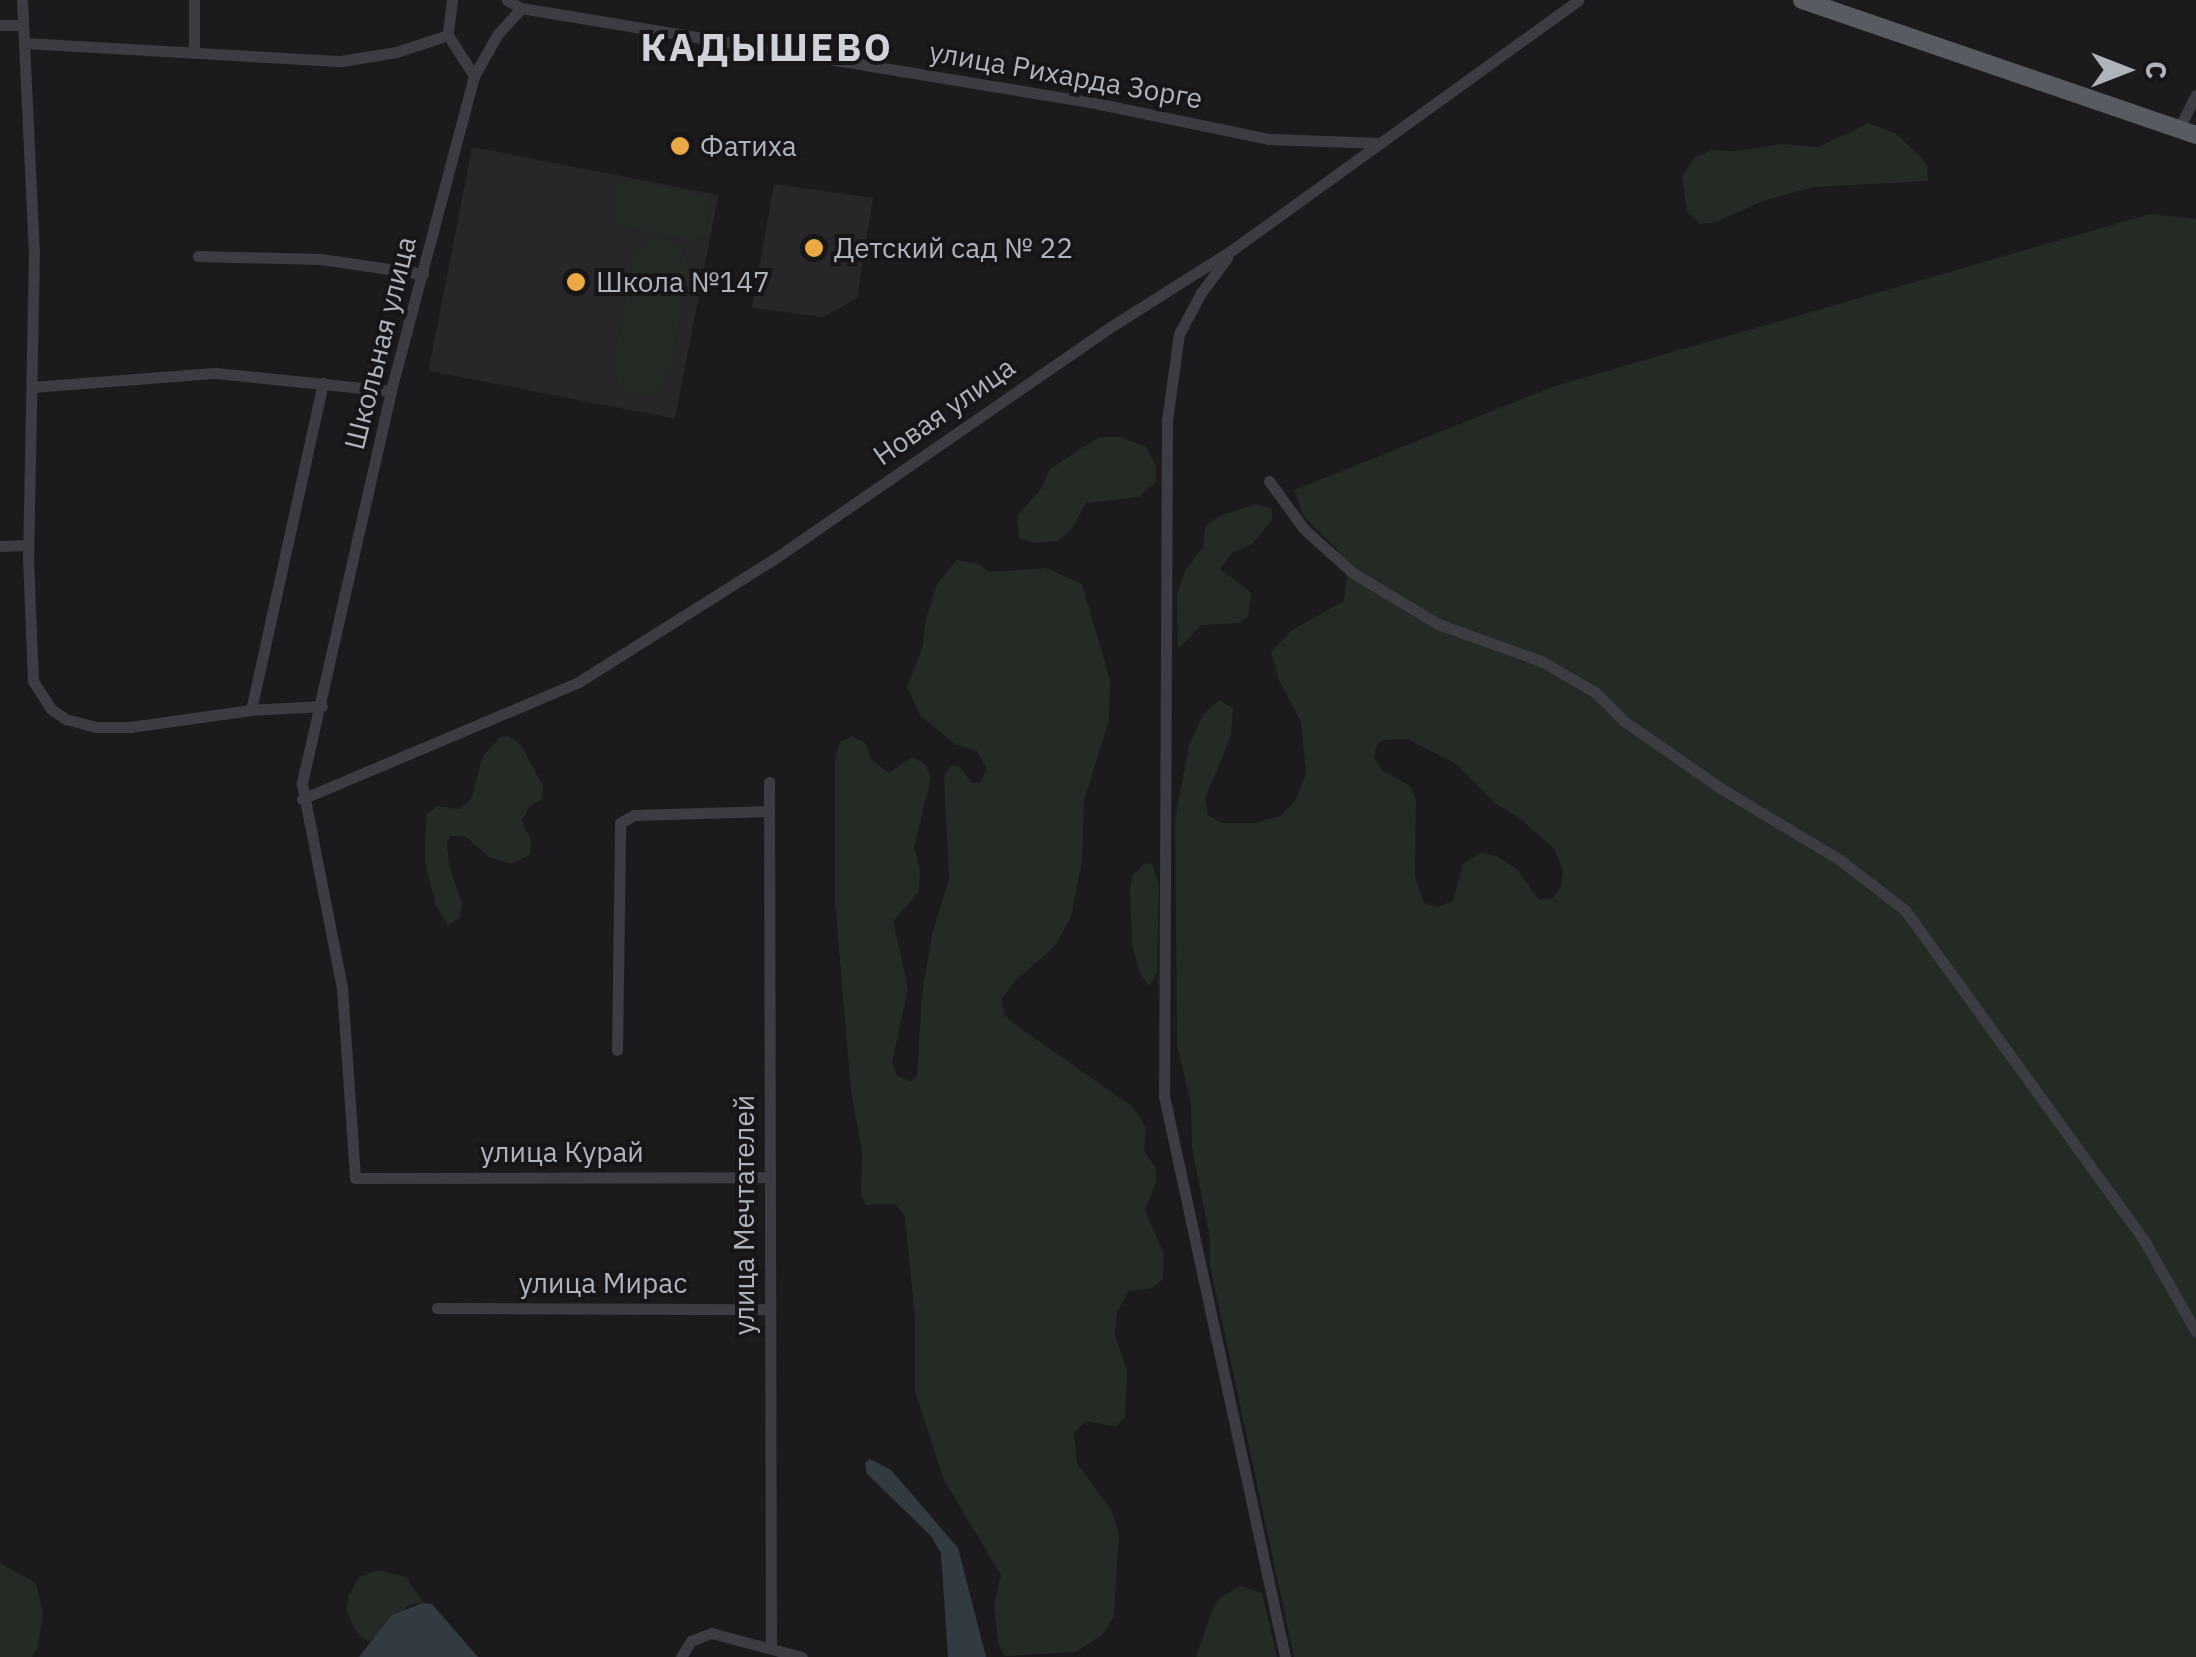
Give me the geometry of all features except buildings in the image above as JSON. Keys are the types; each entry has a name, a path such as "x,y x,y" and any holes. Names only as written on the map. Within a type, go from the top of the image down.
{"main road":[{"path":"1802,0 2188,132"}],"street":[{"path":"22,0 34,250 28,545 33,681 51,709 84,726 130,727 251,710 322,706"},
{"path":"194,0 194,54"},
{"path":"452,0 448,35 474,76"},
{"name":"улица Рихарда Зорге","path":"507,0 522,8 1095,103 1269,139 1382,143"},
{"name":"Новая улица","path":"302,798 577,683 777,557 1112,326 1232,250 1578,0"},
{"name":"Школьная улица","path":"302,798 304,768 322,706 391,391 474,76 497,35 522,8"},
{"path":"0,25 23,25"},
{"path":"25,42 340,60 396,52 448,35"},
{"path":"2188,132 2196,95"},
{"path":"1232,250 1201,292 1179,334 1166,420 1164,1096 1285,1657"},
{"path":"198,256 321,259 423,274"},
{"path":"32,387 216,373 391,391"},
{"path":"251,710 323,383"},
{"path":"1268,481 1304,530 1353,573 1438,624 1542,661 1595,692 1624,722 1722,789 1840,860 1905,910 2145,1242 2196,1332"},
{"path":"0,546 28,545"},
{"name":"улица Мечтателей","path":"769,782 770,1647"},
{"name":"улица Курай","path":"302,798 342,987 355,1178 769,1177"},
{"path":"616,1050 620,823 634,816 769,811"},
{"name":"улица Мирас","path":"437,1308 768,1308"},
{"path":"682,1657 702,1634 802,1657"}],"shaded area":[{"path":"1869,123 1896,134 1918,154 1927,165 1928,181 1815,187 1762,201 1717,222 1700,224 1687,212 1682,177 1694,158 1712,150 1738,151 1781,144 1818,147"},
{"name":"Школа №147","path":"472,147 718,195 675,419 428,371"},
{"path":"625,180 704,195 710,205 706,234 694,241 618,225 611,215 615,188"},
{"name":"Детский сад № 22","path":"774,184 873,198 857,298 823,317 752,308"},
{"path":"2150,214 2196,219 2196,1657 1294,1657 1210,1265 1210,1238 1192,1148 1191,1105 1177,1045 1175,820 1189,745 1203,715 1219,700 1233,708 1231,736 1205,799 1208,815 1222,823 1254,823 1280,816 1296,800 1306,773 1301,722 1279,680 1271,652 1292,630 1344,601 1348,566 1336,548 1304,517 1294,490 1555,386","holes":["1408,739 1456,764 1495,803 1521,819 1554,849 1563,871 1561,886 1553,898 1539,900 1517,869 1497,856 1480,853 1463,864 1453,901 1438,907 1424,903 1415,876 1416,800 1410,786 1383,771 1374,758 1377,744"]},
{"path":"660,237 683,249 688,270 668,379 658,391 637,396 619,385 614,363 634,255 644,242"},
{"path":"1099,437 1120,437 1146,447 1156,466 1156,482 1138,497 1086,503 1071,530 1058,541 1034,543 1019,538 1017,516 1041,489 1050,469"},
{"path":"1256,504 1272,509 1272,520 1253,543 1232,553 1220,569 1251,592 1248,617 1238,623 1201,625 1178,649 1177,594 1185,571 1203,547 1205,527 1219,516"},
{"path":"957,560 979,564 989,572 1046,568 1082,584 1110,680 1109,720 1084,801 1082,861 1071,917 1055,946 1016,980 1001,1000 1005,1015 1017,1026 1133,1107 1146,1128 1144,1151 1156,1168 1156,1182 1145,1210 1164,1254 1163,1279 1152,1288 1129,1291 1117,1312 1115,1335 1127,1371 1125,1417 1115,1427 1086,1421 1074,1432 1077,1463 1111,1510 1119,1533 1114,1616 1102,1635 1076,1652 1005,1656 998,1643 994,1604 1001,1575 944,1480 915,1391 915,1317 905,1216 895,1204 866,1205 861,1195 862,1152 851,1091 835,902 835,758 840,742 852,736 865,743 871,759 889,773 913,757 925,764 931,778 914,847 920,869 919,892 893,921 908,989 892,1062 897,1076 911,1081 917,1076 922,994 932,934 949,879 944,776 952,765 959,766 972,783 980,782 987,770 977,751 955,744 920,715 907,687 923,646 925,622 937,584"},
{"path":"508,736 521,745 543,786 542,799 529,807 522,821 531,840 530,855 511,864 489,857 466,837 451,836 447,842 449,866 462,903 460,918 448,925 436,906 425,862 426,815 437,806 459,809 471,800 483,756 500,737"},
{"path":"1152,863 1159,885 1157,973 1149,986 1140,974 1132,945 1130,890 1133,875 1144,864"},
{"path":"870,1459 891,1470 958,1548 986,1657 948,1657 941,1553 931,1536 867,1474 865,1463"},
{"path":"0,1563 36,1583 43,1613 38,1647 32,1657 0,1657"},
{"path":"379,1570 406,1577 423,1603 409,1605 369,1642 356,1632 347,1611 348,1597 359,1577"},
{"path":"1241,1586 1262,1593 1277,1657 1196,1657 1213,1608 1222,1596"},
{"path":"423,1603 432,1604 478,1657 359,1657 392,1615"}],"place":[{"name":"Фатиха","path":"680,146"},
{"name":"Детский сад № 22","path":"814,248"},
{"name":"Школа №147","path":"576,282"}],"district":[{"name":"КАДЫШЕВО","path":"767,47"}]}
